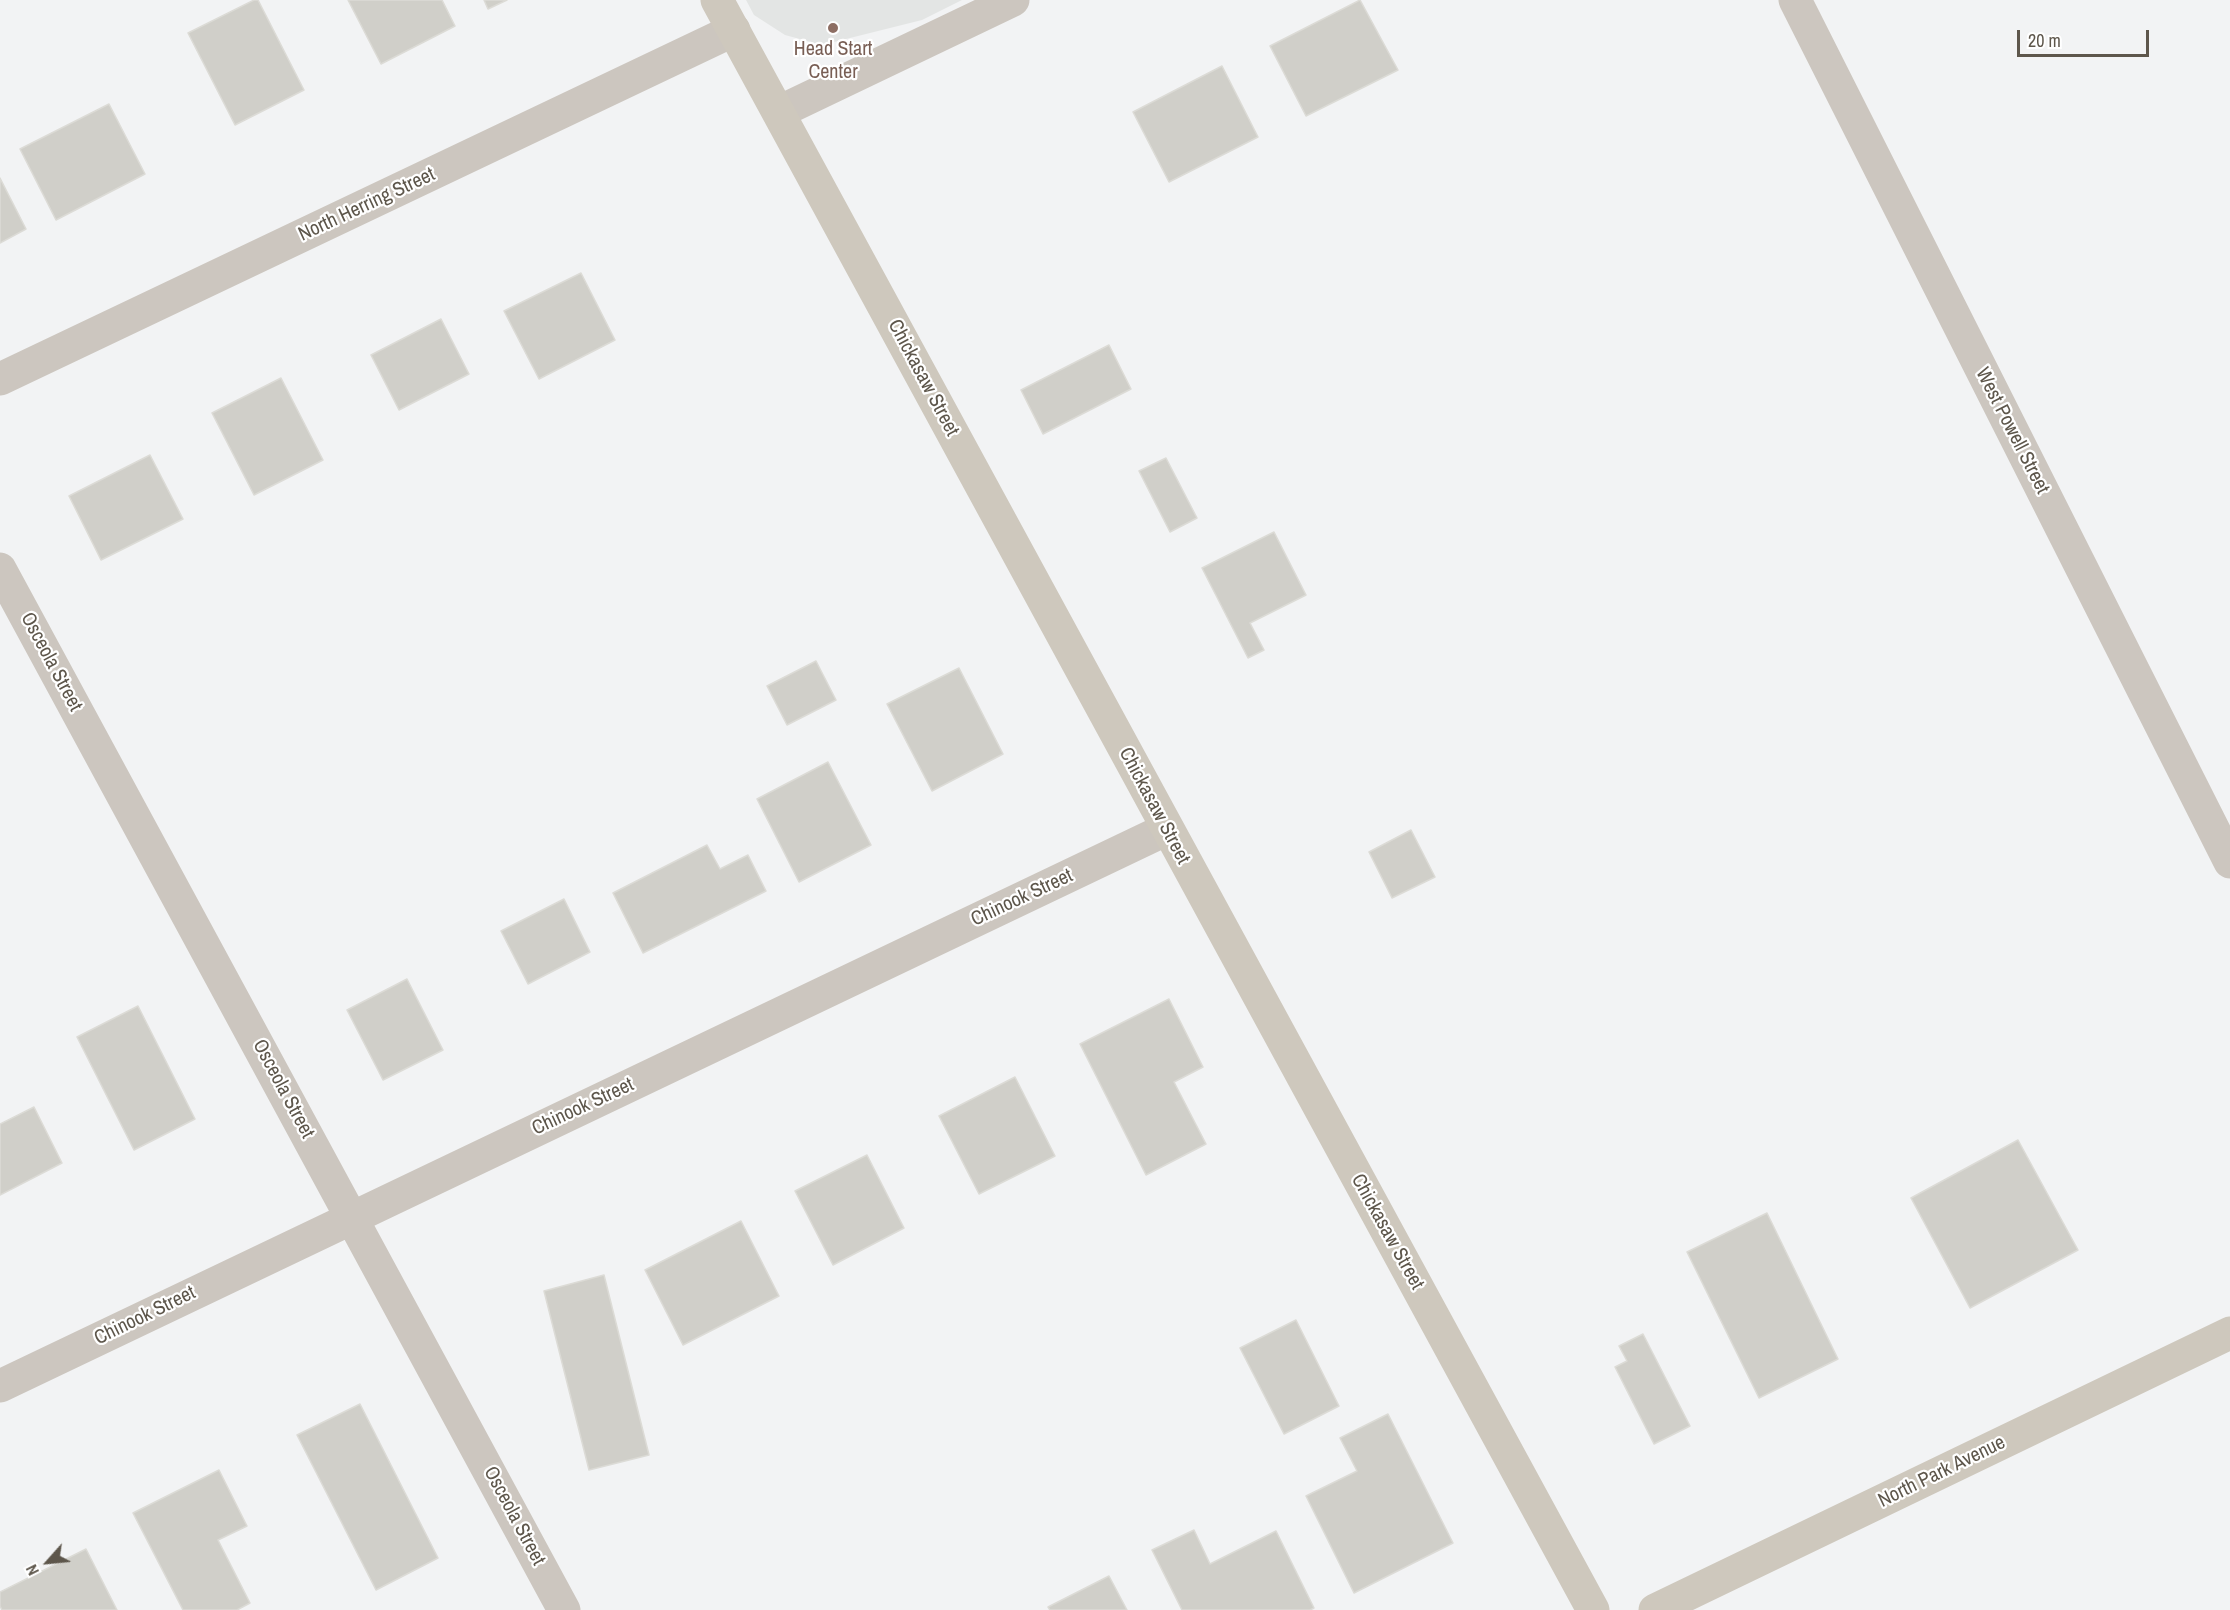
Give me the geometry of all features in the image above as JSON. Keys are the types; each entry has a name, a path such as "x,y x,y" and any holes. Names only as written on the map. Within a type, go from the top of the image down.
{"street":[{"name":"Chickasaw Street","path":"717,0 1593,1610"},
{"path":"779,112 1012,0"},
{"name":"West Powell Street","path":"1795,0 2230,862"},
{"name":"North Herring Street","path":"0,379 734,30"},
{"name":"Osceola Street","path":"0,568 564,1610"},
{"name":"Chinook Street","path":"0,1386 1167,829"},
{"name":"North Park Avenue","path":"1655,1610 2230,1333"}],"shaded area":[{"name":"Head Start Center","path":"746,0 962,0 922,20 822,45 785,35 754,15"}],"building":[{"path":"258,0 304,90 235,125 188,33"},
{"path":"348,0 442,0 455,26 381,64"},
{"path":"484,0 507,0 488,9"},
{"path":"1360,0 1398,70 1306,116 1270,46"},
{"path":"1222,66 1258,137 1169,182 1133,112"},
{"path":"109,104 145,174 56,220 20,149"},
{"path":"0,178 26,229 0,243"},
{"path":"581,273 615,340 539,379 504,311"},
{"path":"441,319 469,374 399,410 371,355"},
{"path":"1109,345 1131,389 1043,434 1021,390"},
{"path":"281,378 323,460 254,495 212,413"},
{"path":"150,455 183,519 101,560 69,496"},
{"path":"1166,458 1197,518 1170,532 1139,471"},
{"path":"1274,532 1306,595 1250,623 1264,650 1248,658 1202,568"},
{"path":"816,661 836,700 787,725 767,686"},
{"path":"959,668 1003,754 932,791 887,704"},
{"path":"828,762 871,845 799,882 757,799"},
{"path":"1411,830 1435,877 1392,898 1369,852"},
{"path":"707,845 720,869 748,855 766,891 643,953 613,893"},
{"path":"564,899 590,952 528,984 501,931"},
{"path":"407,979 443,1050 383,1080 347,1010"},
{"path":"1169,999 1203,1067 1174,1082 1206,1144 1146,1175 1080,1044"},
{"path":"138,1006 195,1119 134,1150 77,1037"},
{"path":"1015,1077 1055,1156 979,1194 939,1116"},
{"path":"34,1107 62,1163 0,1195 0,1124"},
{"path":"2018,1140 2078,1250 1970,1308 1911,1198"},
{"path":"867,1155 904,1228 833,1265 795,1191"},
{"path":"1767,1213 1838,1359 1759,1398 1687,1252"},
{"path":"741,1221 779,1296 683,1345 645,1270"},
{"path":"604,1275 649,1455 589,1470 544,1291"},
{"path":"1296,1320 1339,1406 1284,1434 1240,1348"},
{"path":"1643,1334 1690,1426 1654,1444 1615,1367 1627,1361 1619,1346"},
{"path":"360,1404 438,1558 376,1590 297,1435"},
{"path":"1388,1414 1453,1543 1354,1593 1306,1496 1357,1471 1340,1438"},
{"path":"219,1470 247,1526 218,1540 250,1603 237,1610 183,1610 133,1513"},
{"path":"1194,1530 1210,1564 1276,1531 1314,1608 1310,1610 1182,1610 1152,1550"},
{"path":"86,1549 117,1610 2,1610 0,1592"},
{"path":"1109,1576 1127,1610 1050,1610 1048,1607"}],"place":[{"name":"Head Start Center","path":"833,28"}]}
